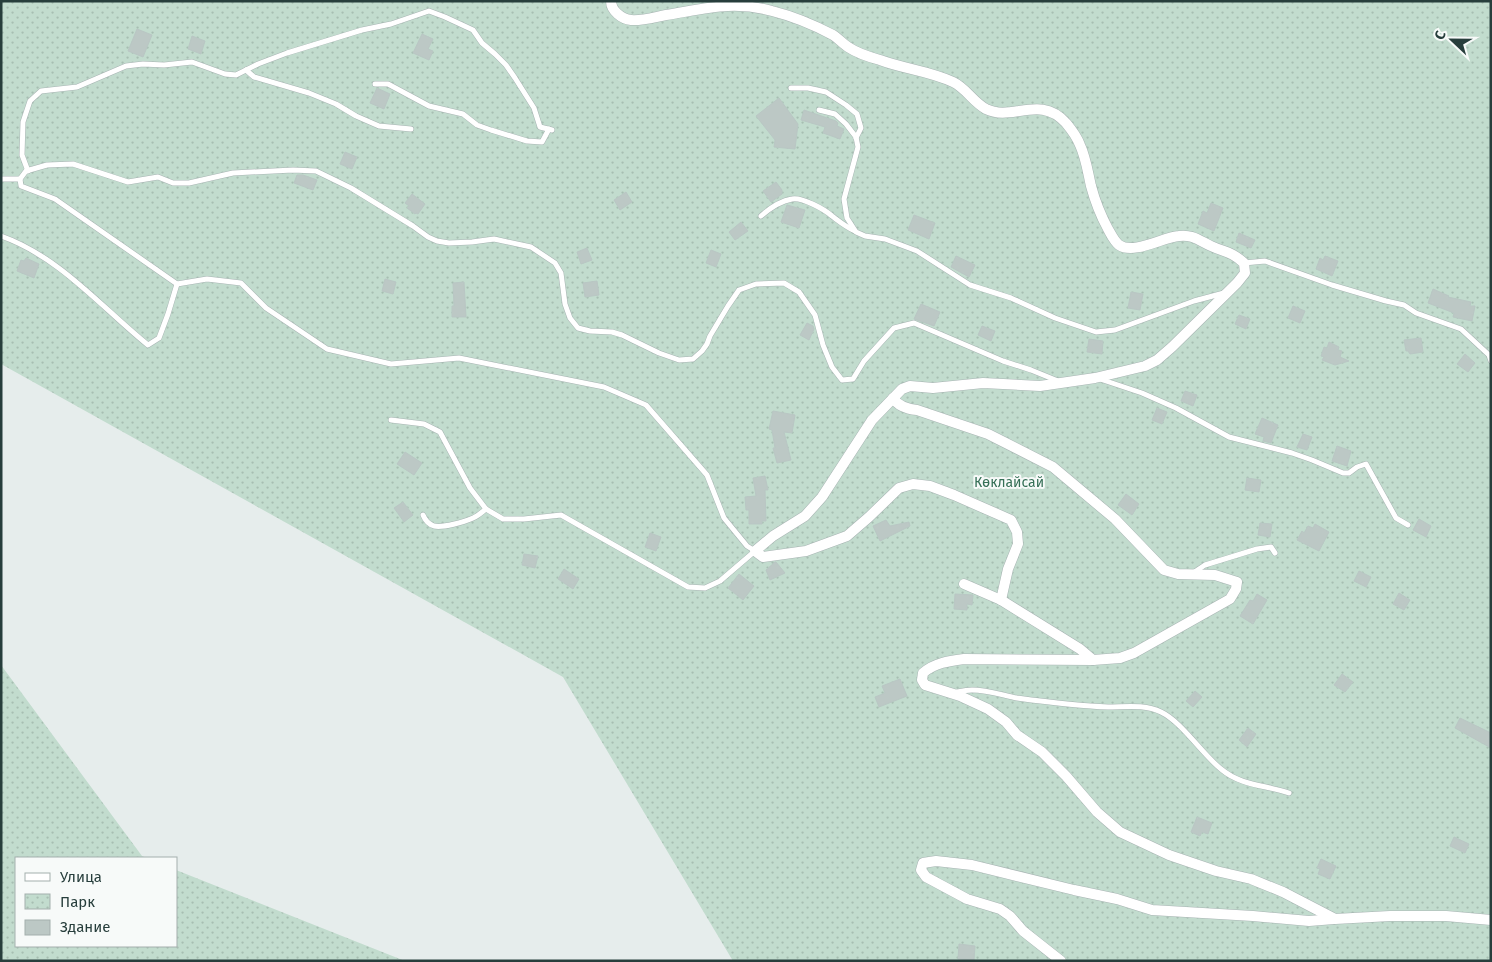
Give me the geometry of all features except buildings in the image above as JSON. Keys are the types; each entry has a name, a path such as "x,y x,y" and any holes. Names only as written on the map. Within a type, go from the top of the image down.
{"street":[{"path":"610,1 611,7 616,13 630,20 729,5 764,9 785,14 833,36 849,48 880,60 933,74 956,83 986,108 1007,112 1031,108 1055,114 1064,121 1080,146 1098,208 1111,235 1119,244 1127,247 1137,247 1177,236 1188,236 1235,255 1244,263 1245,273 1237,283 1157,360 1145,366 1095,378 1040,386 983,383 933,388 910,386 902,389 872,420 822,497 805,516 773,536 755,551 763,557 784,555 806,551 847,536 899,488 913,484 930,486 1011,520 1017,532 1018,544 1008,569 1001,600"},
{"path":"893,398 907,409 917,410 988,434 1054,467 1115,519 1164,570 1178,574 1215,575 1237,582 1236,589 1230,599 1134,653 1120,658 1093,660 964,659 949,661 929,667 923,672 922,680 925,685 960,696 988,709 1006,722 1017,735 1042,752 1097,812 1120,832 1169,854 1216,871 1251,879 1282,892 1335,919"},
{"path":"964,584 1001,600 1080,649 1093,660"},
{"path":"1060,961 1000,909 966,899 926,877 921,870 922,863 936,861 972,865 1117,899 1152,910 1309,921 1390,916 1446,916 1491,920"}],"lane":[{"path":"28,171 22,155 23,122 30,101 40,90 77,87 126,66 143,64 164,66 192,62 225,74 236,75 258,64 337,37 391,24 429,11 473,30 482,43 506,65 534,108 540,127 551,130 542,142 527,141 477,125 463,114 430,106 388,84 375,84"},
{"path":"246,70 254,77 309,93 336,104 356,116 379,126 411,129"},
{"path":"791,88 808,88 826,92 846,105 857,114 861,128 856,138"},
{"path":"819,110 835,114 846,124 856,138 858,147 844,199 846,218 856,232"},
{"path":"391,420 424,424 440,432 470,488 486,509 503,519 560,514 688,587 705,588 720,580 755,551 747,546 724,518 707,475 646,405 604,387 459,358 390,364 327,349 266,308 241,283 207,279 176,284 55,199 21,186 20,179 26,171 47,165 73,164 128,182 158,177 174,183 189,183 233,173 293,170 316,171 351,188 428,237 438,241 449,243 494,239 531,247 555,263 561,273 565,304 570,318 578,328 622,335 659,353 679,360 693,358 702,351 739,290 756,284 784,283 799,292 815,315 823,345 832,367 842,380 853,379 864,361 894,328 914,323 1060,383"},
{"path":"1,179 20,179"},
{"path":"761,216 772,207 794,198 813,204 830,214 846,228 865,236 885,239 917,251 970,285 1011,298 1055,318 1096,332 1115,330 1194,301 1227,292"},
{"path":"1,236 17,242 55,265 148,345 160,338 176,284"},
{"path":"1244,263 1265,261 1332,285 1404,305 1416,313 1462,329 1489,355 1491,361"},
{"path":"1095,378 1142,393 1176,408 1229,437 1292,453 1343,473 1349,473 1357,467 1366,464 1396,518 1408,525"},
{"path":"423,515 426,521 434,526 447,525 462,523 475,518 486,509"},
{"path":"1190,574 1205,565 1257,549 1271,547 1276,553"},
{"path":"952,693 971,690 1076,705 1131,706 1160,711 1173,720 1222,770 1238,780 1251,785 1276,788 1289,793"}],"green space":[{"name":"Көклайсай","path":"1,1 1491,1 1491,961 733,961 563,677 1,364"},
{"path":"1,665 144,857 15,857 15,947 178,947 178,871 405,961 1,961"}]}
